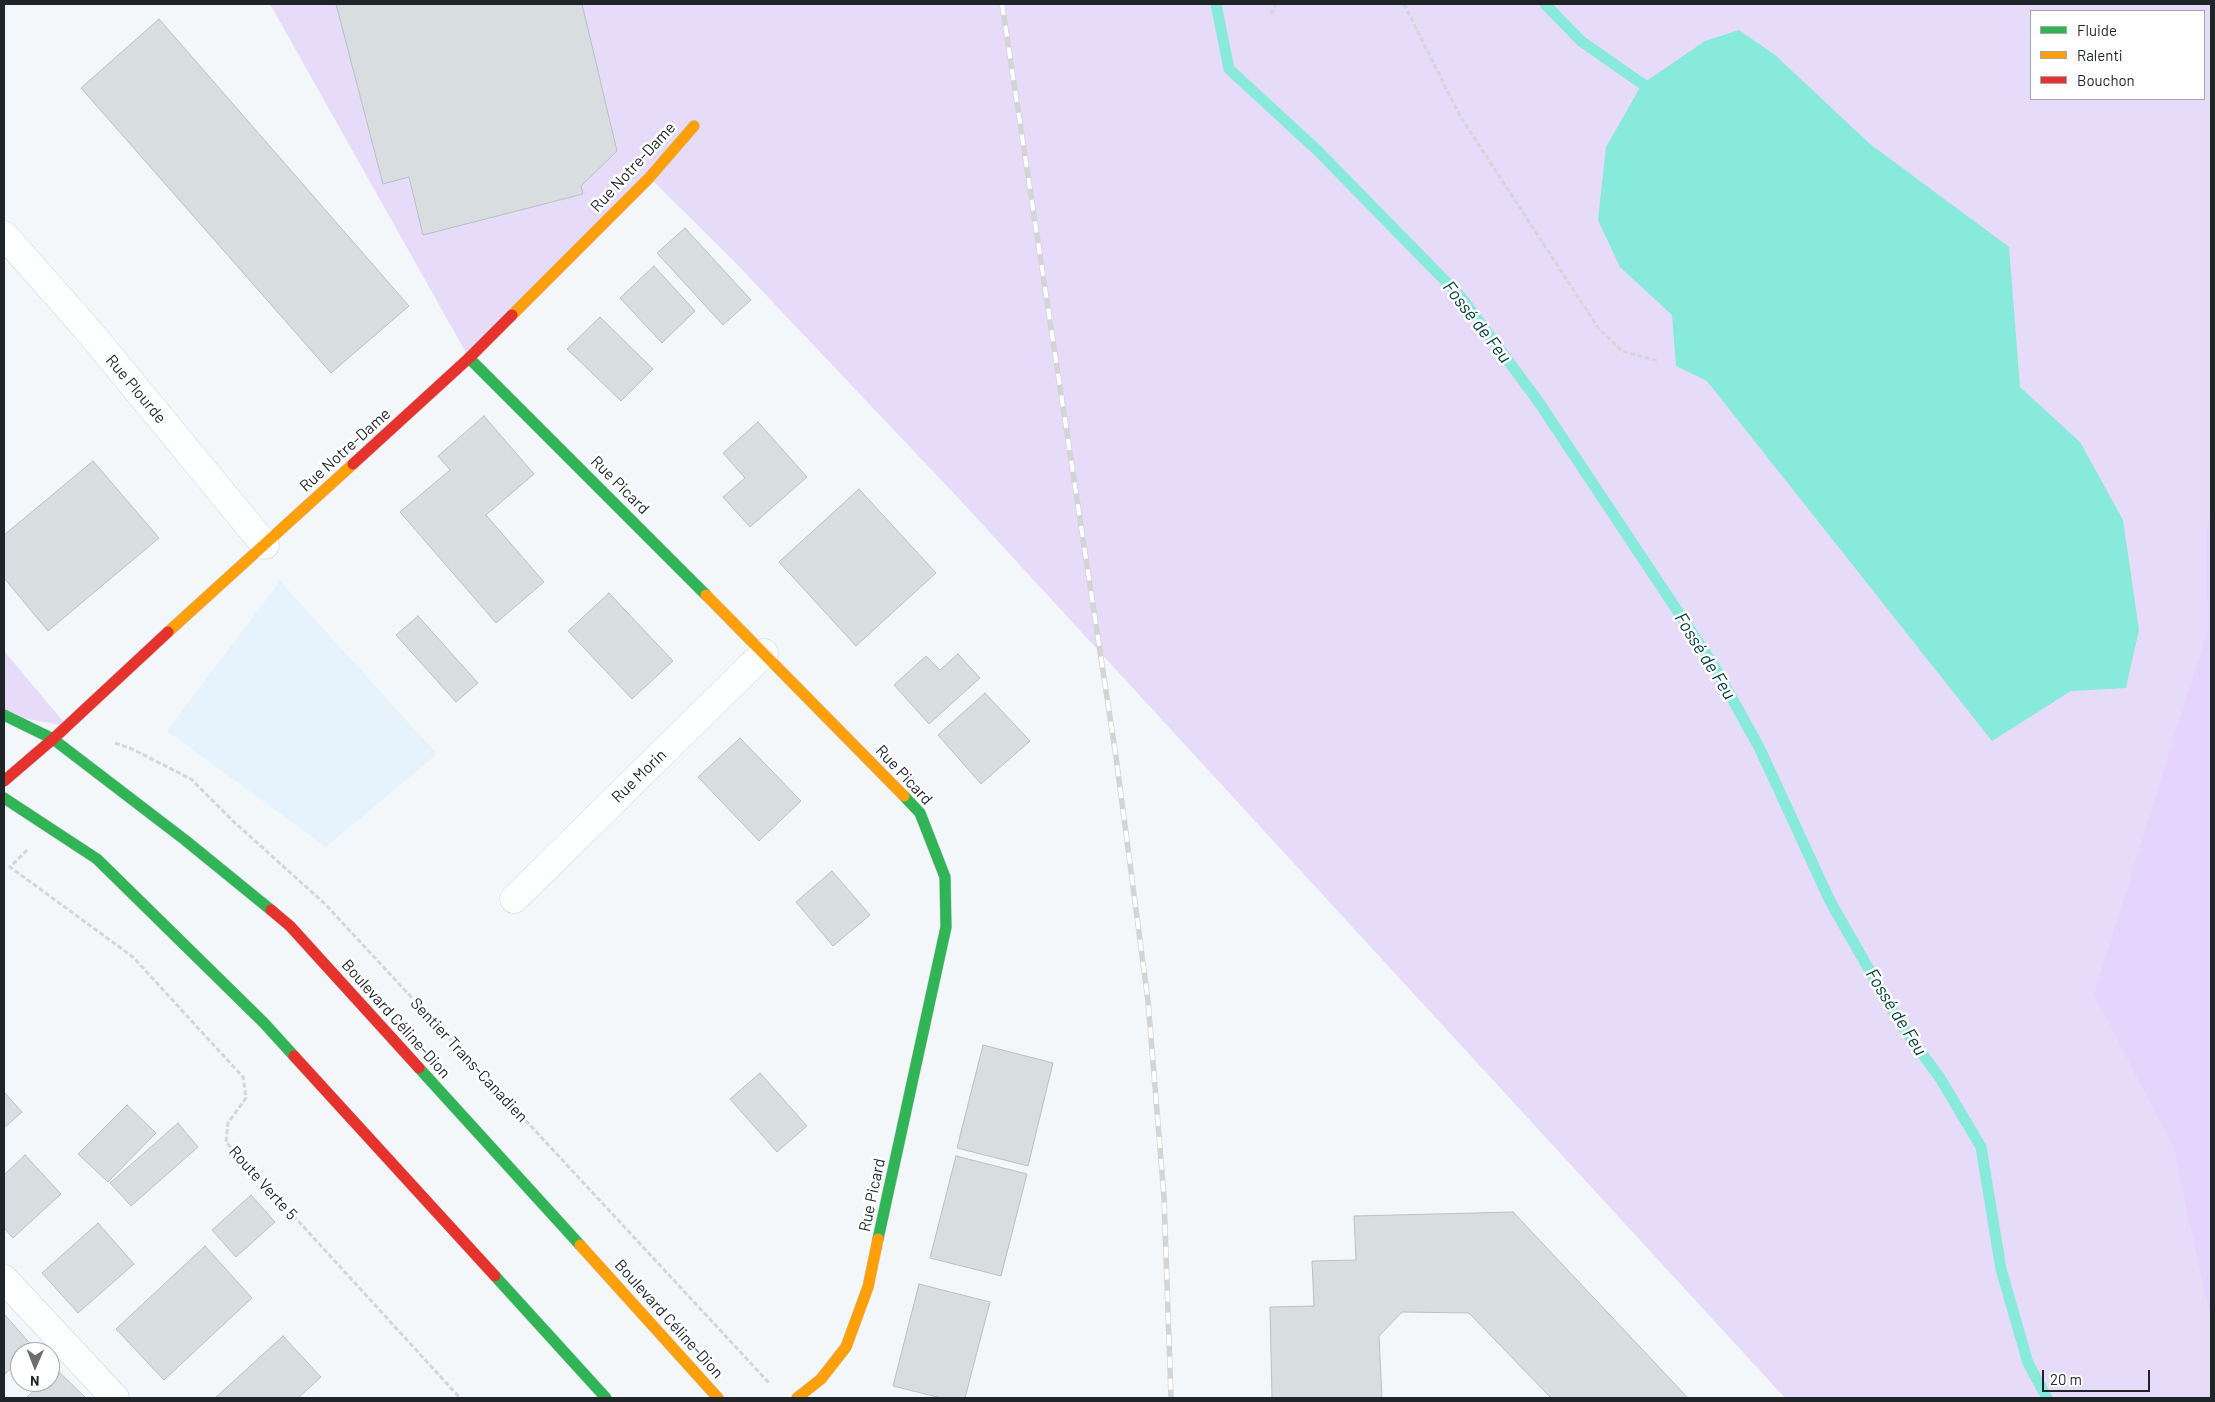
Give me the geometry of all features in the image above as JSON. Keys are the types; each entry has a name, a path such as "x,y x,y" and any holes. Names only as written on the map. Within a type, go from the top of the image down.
{"street":[{"name":"Rue Notre-Dame","path":"4,782 53,739 254,552 265,545 469,358 649,178 694,126"},
{"name":"Rue Plourde","path":"4,235 87,329 265,545"},
{"name":"Rue Picard","path":"469,358 764,653 920,813 945,877 946,928 868,1287 846,1347 821,1379 797,1398"},
{"name":"Rue Morin","path":"514,899 764,653"},
{"name":"Boulevard Céline-Dion","path":"4,715 53,739 185,840 290,926 718,1398"},
{"path":"4,798 97,859 264,1023 606,1398"},
{"path":"4,1280 115,1398"}],"path":[{"path":"1271,14 1276,4"},
{"path":"1404,4 1460,116 1600,329 1622,351 1658,361"},
{"name":"Sentier Trans-Canadien","path":"132,749 191,779 233,821 325,904 770,1384"},
{"name":"Route Verte 5","path":"10,867 133,957 243,1077 246,1098 228,1123 226,1142 460,1398"}],"shaded area":[{"path":"270,4 2211,4 2211,1398 1785,1398 961,501 731,258 650,178 469,358"},
{"path":"1739,30 1775,55 1870,144 2009,247 2020,387 2080,442 2123,520 2139,630 2126,688 2071,691 1992,741 1707,381 1676,366 1672,315 1620,267 1598,220 1606,147 1642,84 1705,41"},
{"path":"2211,500 2211,1319 2173,1146 2094,995 2207,632 2206,536"},
{"path":"280,581 437,754 326,847 167,731"},
{"path":"4,651 67,726 4,715"}],"building":[{"path":"336,4 582,4 617,151 581,186 583,194 423,235 409,177 383,184"},
{"path":"159,19 409,306 331,373 81,88"},
{"path":"685,228 751,300 723,325 657,253"},
{"path":"654,266 695,311 662,343 620,298"},
{"path":"600,317 653,369 621,401 567,349"},
{"path":"484,416 534,474 486,515 544,582 496,623 400,512 450,470 438,456"},
{"path":"758,422 807,477 750,527 723,497 745,478 723,453"},
{"path":"93,461 159,538 48,631 4,578 4,535"},
{"path":"859,489 936,573 856,646 779,562"},
{"path":"609,593 673,661 632,699 568,631"},
{"path":"418,616 478,683 456,702 396,635"},
{"path":"958,654 980,678 929,724 894,685 926,656 940,670"},
{"path":"985,693 1030,741 981,784 938,735"},
{"path":"740,738 801,801 759,841 698,777"},
{"path":"832,871 870,915 833,946 796,902"},
{"path":"983,1045 1053,1063 1028,1166 957,1148"},
{"path":"760,1073 807,1126 777,1152 730,1099"},
{"path":"4,1092 22,1112 4,1128"},
{"path":"127,1105 156,1133 108,1182 78,1154"},
{"path":"178,1123 198,1147 131,1206 110,1183"},
{"path":"25,1155 61,1194 13,1238 4,1228 4,1175"},
{"path":"956,1156 1027,1174 1001,1276 930,1258"},
{"path":"251,1195 275,1222 236,1257 212,1230"},
{"path":"1513,1212 1688,1398 1551,1398 1469,1313 1402,1312 1379,1336 1382,1398 1272,1398 1270,1307 1314,1306 1312,1261 1356,1260 1354,1216"},
{"path":"98,1223 134,1264 78,1313 42,1273"},
{"path":"205,1246 252,1298 164,1380 116,1329"},
{"path":"919,1284 990,1302 965,1398 941,1398 893,1386"},
{"path":"4,1314 29,1342 10,1342 10,1369 4,1375"},
{"path":"283,1336 321,1377 298,1398 215,1398"},
{"path":"60,1373 86,1398 26,1398 32,1392 60,1392"}],"waterway":[{"name":"Fossé de Feu","path":"1216,4 1229,69 1317,150 1461,297 1538,401 1714,666 1759,747 1830,901 1899,1022 1940,1078 1981,1147 2001,1269 2028,1363 2047,1398"},
{"path":"1545,4 1581,41 1654,92"}],"railway":[{"path":"1002,4 1116,757 1148,1001 1164,1197 1171,1398"}],"traffic: fast":[{"path":"469,358 706,595"},
{"path":"4,715 53,739 185,840 271,910"},
{"path":"878,1239 946,927 945,877 920,813 904,796"},
{"path":"4,798 97,859 264,1023 294,1056"},
{"path":"419,1068 580,1245"},
{"path":"495,1276 606,1398"}],"traffic: slow":[{"path":"512,315 649,178 694,126"},
{"path":"168,632 353,464"},
{"path":"706,595 904,796"},
{"path":"797,1398 821,1379 846,1347 868,1287 878,1239"},
{"path":"580,1245 718,1398"}],"traffic: jam":[{"path":"353,464 469,358 512,315"},
{"path":"4,781 53,739 168,632"},
{"path":"271,910 290,926 419,1068"},
{"path":"294,1056 495,1276"}]}
